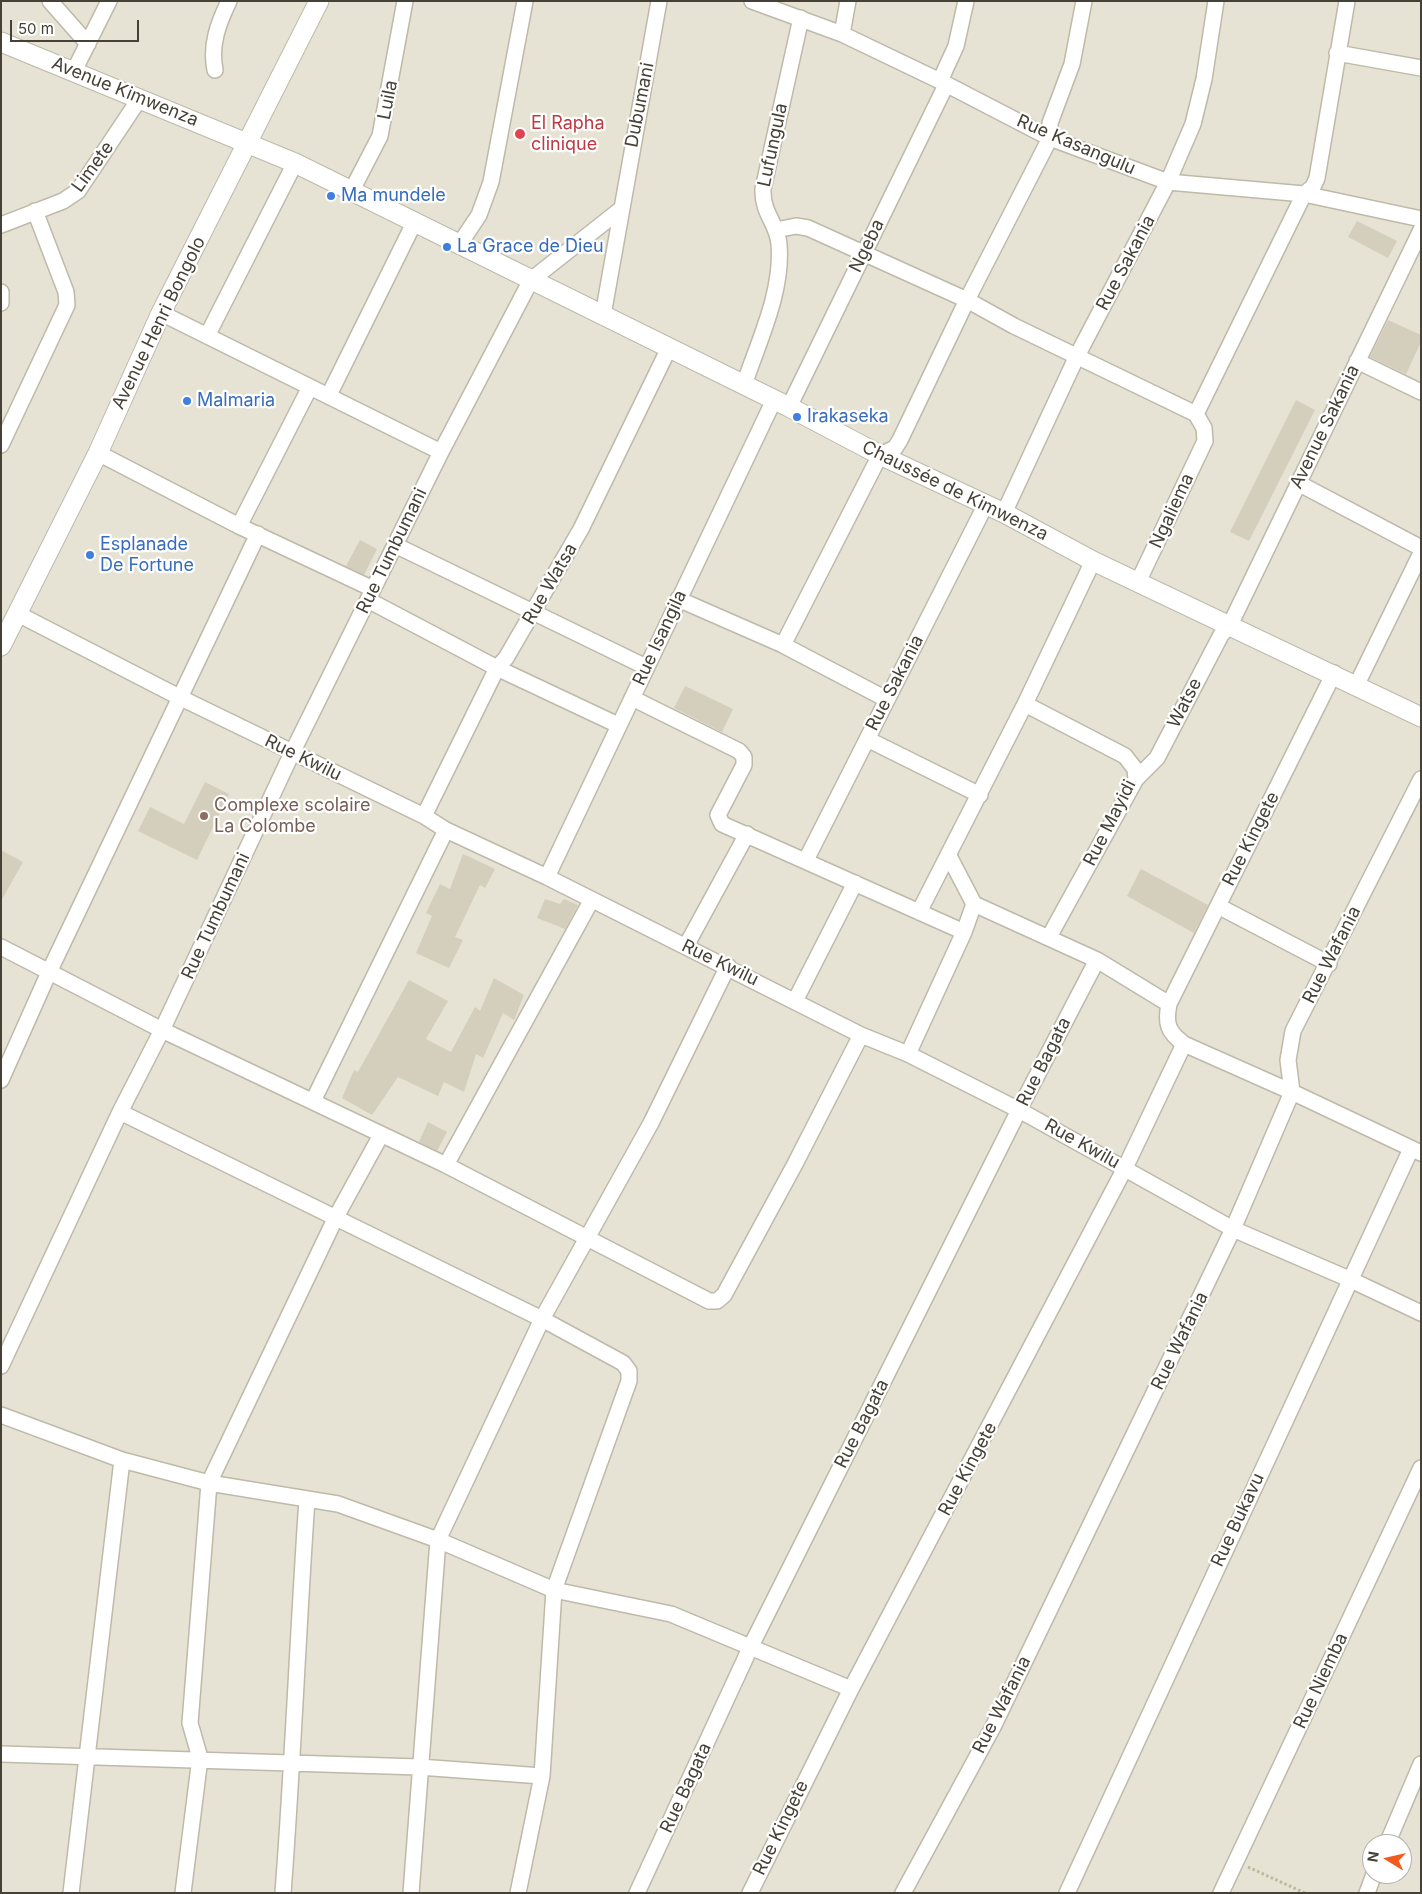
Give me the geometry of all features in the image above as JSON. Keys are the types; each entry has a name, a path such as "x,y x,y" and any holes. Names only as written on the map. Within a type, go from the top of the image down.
{"street":[{"path":"50,1 88,44"},
{"path":"74,71 109,1"},
{"path":"216,70 214,60 215,34 229,1"},
{"name":"Avenue Henri Bongolo","path":"1,646 98,453 161,313 319,1"},
{"name":"Luila","path":"351,192 380,136 405,1"},
{"path":"459,245 479,215 491,182 525,1"},
{"name":"Dubumani","path":"603,315 620,210 659,1"},
{"name":"Rue Kasangulu","path":"752,1 842,34 1050,138 1168,182 1304,194 1421,219"},
{"path":"842,34 848,1"},
{"name":"Ngeba","path":"782,404 863,254 943,83 956,46 966,1"},
{"path":"783,645 880,455 894,448 900,440 967,300 1050,138 1050,123 1072,64 1084,1"},
{"name":"Rue Sakania","path":"1004,513 1077,356 1168,182 1198,106 1216,1"},
{"path":"776,230 796,226 808,228 967,300 1196,414 1304,194 1313,187 1317,178 1347,1"},
{"name":"Lufungula","path":"744,385 777,286 780,257 776,230 766,214 762,202 763,190 801,18"},
{"name":"Avenue Kimwenza","path":"1,42 248,142"},
{"path":"1337,53 1421,68"},
{"name":"Limete","path":"1,225 63,201 78,192 140,98"},
{"name":"Chaussée de Kimwenza","path":"248,142 295,163 603,315 880,455 985,506 1004,513 1093,560 1334,673 1421,717"},
{"path":"207,336 295,163"},
{"path":"531,280 620,210"},
{"path":"1,444 67,306 66,292 35,211"},
{"path":"329,395 414,223"},
{"name":"Avenue Sakania","path":"1230,625 1421,230"},
{"name":"Rue Tumbumani","path":"1,1366 292,753 441,452 531,280"},
{"path":"1,292 1,303"},
{"path":"161,313 441,452"},
{"name":"Rue Watsa","path":"424,816 497,668 506,658 581,529 669,348"},
{"path":"1357,361 1421,392"},
{"path":"239,526 310,387"},
{"name":"Rue Isangila","path":"547,877 678,599 782,404"},
{"name":"Ngaliema","path":"1139,580 1205,442 1204,428 1196,414"},
{"path":"98,453 258,534 370,595 497,668 618,725"},
{"path":"1298,483 1421,548"},
{"name":"Rue Sakania","path":"806,860 985,506"},
{"path":"1,1080 50,970 258,534"},
{"path":"395,545 646,667"},
{"path":"1356,684 1416,576 1421,553"},
{"path":"919,912 1025,704 1093,560"},
{"path":"678,599 783,645 886,699"},
{"name":"Rue Kwilu","path":"18,614 179,697 424,816 446,830 547,877 590,901 728,966 861,1035 908,1054 1019,1110 1233,1229 1349,1279 1421,1313"},
{"name":"Watse","path":"1136,779 1157,758 1221,635 1230,625"},
{"name":"Rue Kingete","path":"1169,1004 1334,673"},
{"path":"632,698 738,751 744,757 744,765 718,815 722,824 964,932"},
{"name":"Rue Mayidi","path":"1025,704 1125,756 1135,769 1136,779 1048,937"},
{"path":"867,739 980,795"},
{"name":"Rue Wafania","path":"903,1893 993,1727 1233,1229 1292,1092 1288,1060 1294,1031 1421,778"},
{"path":"313,1101 446,830"},
{"path":"686,946 747,834"},
{"path":"949,856 974,904 1097,960 1169,1004 1167,1027 1172,1035 1184,1044 1292,1092 1416,1151"},
{"path":"795,1000 855,883"},
{"path":"446,1165 590,901"},
{"path":"908,1054 964,932 974,904"},
{"path":"1218,906 1329,964"},
{"path":"1,947 50,970 162,1030 446,1165 709,1301 717,1301 724,1295 772,1208 861,1035"},
{"name":"Rue Bagata","path":"637,1893 751,1646 1019,1110 1097,960"},
{"path":"411,1893 419,1766 438,1540 542,1319 650,1123 728,966"},
{"name":"Rue Kingete","path":"750,1893 851,1689 1125,1168 1184,1044"},
{"path":"120,1112 542,1319 623,1363 629,1371 629,1381 554,1590 542,1776 518,1893"},
{"path":"183,1893 200,1758 190,1723 209,1483 336,1217 381,1135"},
{"name":"Rue Bukavu","path":"1067,1893 1349,1279 1416,1151"},
{"path":"1,1416 122,1460 209,1483 338,1504 438,1540 554,1590 671,1614 851,1689"},
{"path":"71,1893 122,1460"},
{"name":"Rue Niemba","path":"1221,1893 1421,1468"},
{"path":"283,1893 293,1764 298,1626 308,1499"},
{"path":"1,1754 200,1758 293,1764 419,1766 542,1776"},
{"path":"1391,1834 1421,1764"}],"path":[{"path":"1236,1861 1305,1893"}],"shaded area":[{"path":"1,1 1421,1 1421,1893 1,1893"}],"building":[{"path":"1357,221 1397,241 1388,258 1348,237"},
{"path":"1388,320 1421,335 1421,342 1406,374 1370,357"},
{"path":"1296,400 1315,410 1249,541 1230,532"},
{"path":"360,540 377,549 364,575 346,566"},
{"path":"685,686 733,709 722,732 674,708"},
{"name":"Complexe scolaire La Colombe","path":"205,782 229,794 197,860 138,831 150,807 184,824"},
{"path":"1,850 23,862 1,901"},
{"path":"463,854 495,869 485,888 480,885 455,937 463,940 449,968 416,953 432,916 426,913 440,884 450,889"},
{"path":"1141,869 1208,905 1194,933 1127,896"},
{"path":"545,899 560,904 564,899 578,905 565,929 537,918"},
{"path":"494,978 524,995 514,1020 503,1013 483,1058 476,1054 464,1092 444,1082 438,1096 398,1077 372,1115 342,1098 354,1070 358,1072 409,980 448,1001 426,1039 451,1052 475,1007 480,1011"},
{"path":"428,1122 447,1132 437,1151 419,1142"}],"place":[{"name":"El Rapha clinique","path":"520,134"},
{"name":"Ma mundele","path":"331,196"},
{"name":"La Grace de Dieu","path":"447,247"},
{"name":"Malmaria","path":"187,401"},
{"name":"Irakaseka","path":"797,417"},
{"name":"Esplanade De Fortune","path":"90,555"},
{"name":"Complexe scolaire La Colombe","path":"204,816"}]}
